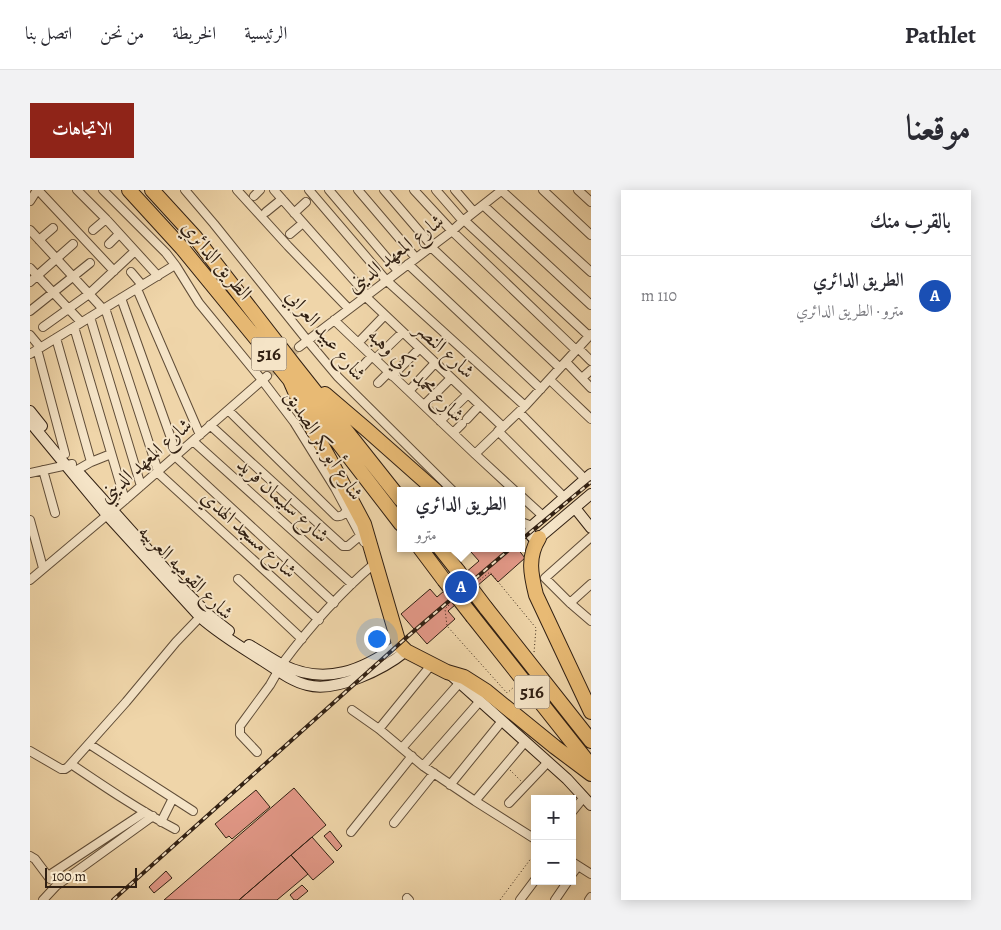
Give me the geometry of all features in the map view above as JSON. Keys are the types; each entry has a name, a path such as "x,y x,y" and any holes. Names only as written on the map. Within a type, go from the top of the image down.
{"highway":[{"name":"الطريق الدائري","path":"152,190 195,237 397,495"},
{"name":"الطريق الدائري","path":"129,192 182,248 290,380 397,519"},
{"path":"294,365 431,487"},
{"path":"290,380 307,418 364,524 402,648 486,691 554,747 591,774"},
{"path":"539,538 530,564 536,595 591,712"},
{"name":"516","path":"423,552 591,766"},
{"name":"516","path":"443,552 591,741"}],"street":[{"path":"30,201 38,190 114,272"},
{"path":"76,190 106,219 158,276"},
{"name":"شارع أبو بكر الصديق","path":"103,190 166,253 199,303 264,378 335,488 375,563"},
{"name":"شارع عبيد العرابي","path":"185,190 338,377 449,487"},
{"path":"237,190 288,246 349,308"},
{"path":"254,196 260,190"},
{"path":"266,212 278,195 286,190"},
{"path":"309,190 386,280 522,409 588,476 532,526 529,532 532,538 539,538 591,494"},
{"path":"329,190 398,271"},
{"path":"358,190 416,258"},
{"path":"384,190 431,246 563,365 582,378 591,388"},
{"path":"414,190 452,231 591,361"},
{"path":"436,190 463,221 590,335 522,409 475,454"},
{"path":"455,190 474,212"},
{"path":"487,190 493,197"},
{"path":"543,190 591,235"},
{"path":"578,190 591,202"},
{"path":"501,191 591,272"},
{"name":"شارع المعهد الدينى","path":"307,340 452,231 501,191"},
{"name":"شارع النصر","path":"278,195 366,296 480,405 564,497"},
{"path":"294,212 306,202"},
{"path":"483,205 591,305"},
{"path":"93,230 106,219"},
{"path":"290,234 303,222"},
{"path":"39,240 53,228"},
{"path":"30,230 104,309 158,472"},
{"path":"109,244 120,234"},
{"path":"30,282 73,244"},
{"path":"44,327 89,294 135,251"},
{"path":"30,311 90,263"},
{"path":"408,264 541,389"},
{"path":"36,350 175,265"},
{"path":"30,268 68,309 78,325 111,454 125,500"},
{"path":"131,272 140,287 200,435"},
{"path":"121,298 176,456 334,603"},
{"path":"358,343 386,316"},
{"path":"90,317 141,486"},
{"name":"شارع محمد زكي وهبه","path":"334,320 511,487"},
{"path":"360,369 402,332"},
{"path":"30,335 70,463"},
{"path":"56,338 91,462"},
{"path":"299,347 307,340"},
{"path":"378,383 420,348"},
{"path":"408,391 435,363"},
{"path":"582,378 591,370"},
{"name":"شارع المعهد الديني","path":"30,580 158,472 264,378"},
{"path":"424,405 451,378"},
{"path":"550,380 591,419"},
{"path":"440,421 468,394"},
{"path":"453,433 480,405"},
{"path":"228,410 336,516 344,514 347,510"},
{"name":"شارع القوميه العربيه","path":"30,411 110,513 200,617 216,630 280,668 311,674 336,674 360,667 402,648"},
{"name":"شارع القوميه العربيه","path":"30,422 70,463"},
{"path":"210,425 343,546 348,546 360,535"},
{"name":"شارع سليمان فريد","path":"193,441 352,584"},
{"path":"30,473 70,463 91,462 111,454"},
{"path":"43,470 55,513"},
{"name":"شارع مسجد الهدي","path":"158,472 319,620"},
{"path":"525,500 542,516"},
{"path":"574,508 591,528"},
{"name":"شارع القوميه العربيه","path":"110,513 210,616 280,668"},
{"path":"30,520 43,568"},
{"path":"525,523 532,526"},
{"path":"591,537 546,576 546,580 591,621"},
{"path":"257,752 240,734 240,726 302,639 352,584 375,563"},
{"path":"238,579 302,639"},
{"path":"570,603 591,584"},
{"path":"30,761 32,752 61,769 65,769 72,764 176,642 200,617"},
{"path":"379,728 432,664"},
{"path":"402,748 462,680 480,701 567,779 591,806"},
{"path":"423,766 480,701"},
{"path":"352,710 379,728 423,766 450,785 531,836"},
{"path":"450,785 502,721"},
{"path":"475,801 525,742"},
{"path":"89,744 193,811"},
{"path":"351,832 412,756"},
{"path":"509,803 548,762"},
{"path":"72,764 144,812 175,829"},
{"path":"394,823 434,773"},
{"path":"576,807 584,796"},
{"path":"162,822 173,798"},
{"path":"48,876 144,812"},
{"path":"43,900 56,886 152,816"},
{"path":"30,856 56,886"},
{"path":"576,865 591,874"},
{"path":"520,900 531,885"},
{"path":"555,900 565,885"}],"path":[{"path":"498,582 536,628 532,667"},
{"path":"447,626 507,693"},
{"path":"504,766 526,785"},
{"path":"500,900 531,858"}],"building":[{"path":"471,552 520,552 525,558 498,582 491,574 448,611 455,619 427,644 401,614 430,589 437,597 479,561"},
{"path":"294,788 326,825 239,900 164,900"},
{"path":"256,790 270,807 232,839 229,836 226,838 215,824"},
{"path":"330,831 342,846 337,851 324,836"},
{"path":"312,837 334,862 313,880 291,855"},
{"path":"291,855 308,874 277,900 239,900"},
{"path":"166,871 172,878 154,893 149,887"},
{"path":"302,885 308,891 297,900 294,900 290,895"}],"tunnel":[{"path":"267,376 299,347"}],"railway":[{"path":"525,537 591,482"},
{"path":"113,900 407,637 506,552"}],"place":[{"name":"الطريق الدائري","path":"461,587"}]}
